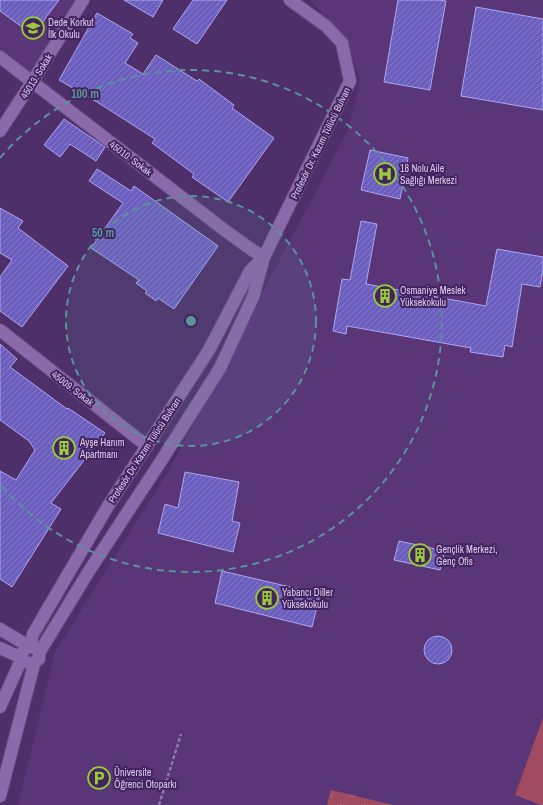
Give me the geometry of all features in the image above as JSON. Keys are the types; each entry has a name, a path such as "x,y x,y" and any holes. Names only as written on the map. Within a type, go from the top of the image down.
{"street":[{"name":"45013. Sokak","path":"0,131 83,0"},
{"name":"Profesör Dr. Kazım Tülücü Bulvarı","path":"0,707 32,653 89,571 220,368 253,297 264,257 350,81 342,43 326,26 290,0"},
{"name":"45010. Sokak","path":"0,57 223,229 264,257"},
{"name":"Profesör Dr. Kazım Tülücü Bulvarı","path":"0,796 32,653 33,634 108,506 209,350 250,271 264,257"},
{"name":"45009. Sokak","path":"0,330 147,446"},
{"path":"0,628 32,653"},
{"path":"0,648 32,653"}],"path":[{"path":"159,805 181,734"}],"shaded area":[{"name":"Dede Korkut İlk Okulu","path":"0,0 83,0 32,82 0,57"},
{"path":"310,0 543,0 543,805 18,805 55,652 172,465 348,130 360,81 348,41"}],"green space":[{"path":"543,718 543,805 541,805 515,795"},
{"path":"331,790 393,805 327,805"}],"building":[{"path":"0,0 59,0 33,35 0,11"},
{"path":"124,0 163,0 153,17"},
{"path":"193,0 227,0 197,44 173,29"},
{"path":"398,0 446,1 430,90 384,82"},
{"path":"476,7 543,19 543,110 461,96"},
{"path":"97,13 133,34 130,38 138,43 125,63 143,74 156,55 197,81 199,79 234,105 232,108 274,138 228,202 192,177 194,174 152,143 155,139 59,80"},
{"path":"64,119 105,147 96,161 70,144 60,157 44,145"},
{"name":"18 Nolu Aile Sağlığı Merkezi","path":"370,150 408,158 400,199 361,190"},
{"path":"97,169 131,191 134,186 218,246 174,309 158,298 156,301 145,293 147,291 136,283 139,280 91,248 123,203 89,181"},
{"path":"0,208 23,221 18,228 68,266 22,327 0,311 0,277 12,260 0,253"},
{"name":"Osmaniye Meslek Yüksekokulu","path":"361,221 377,224 366,284 486,306 497,249 543,257 540,287 522,284 512,347 505,345 503,357 470,352 471,348 347,326 346,334 333,331 342,279 350,280"},
{"path":"0,344 17,359 10,367 67,409 68,408 105,433 51,503 61,509 12,587 0,579 0,471 16,480 35,450 29,441 0,420"},
{"path":"185,472 239,482 232,521 240,523 233,552 158,533 165,504 178,508"},
{"name":"Gençlik Merkezi, Genç Ofis","path":"399,541 445,551 440,570 394,560"},
{"name":"Yabancı Diller Yüksekokulu","path":"222,571 320,594 312,627 215,603"},
{"path":"438,636 448,640 452,650 448,660 438,664 428,660 424,650 428,640"}],"place":[{"name":"Dede Korkut İlk Okulu","path":"33,28"},
{"name":"18 Nolu Aile Sağlığı Merkezi","path":"385,174"},
{"name":"Osmaniye Meslek Yüksekokulu","path":"385,296"},
{"name":"Ayşe Hanım Apartmanı","path":"64,448"},
{"name":"Gençlik Merkezi, Genç Ofis","path":"420,555"},
{"name":"Yabancı Diller Yüksekokulu","path":"267,598"},
{"name":"Üniversite Öğrenci Otoparkı","path":"99,778"}]}
